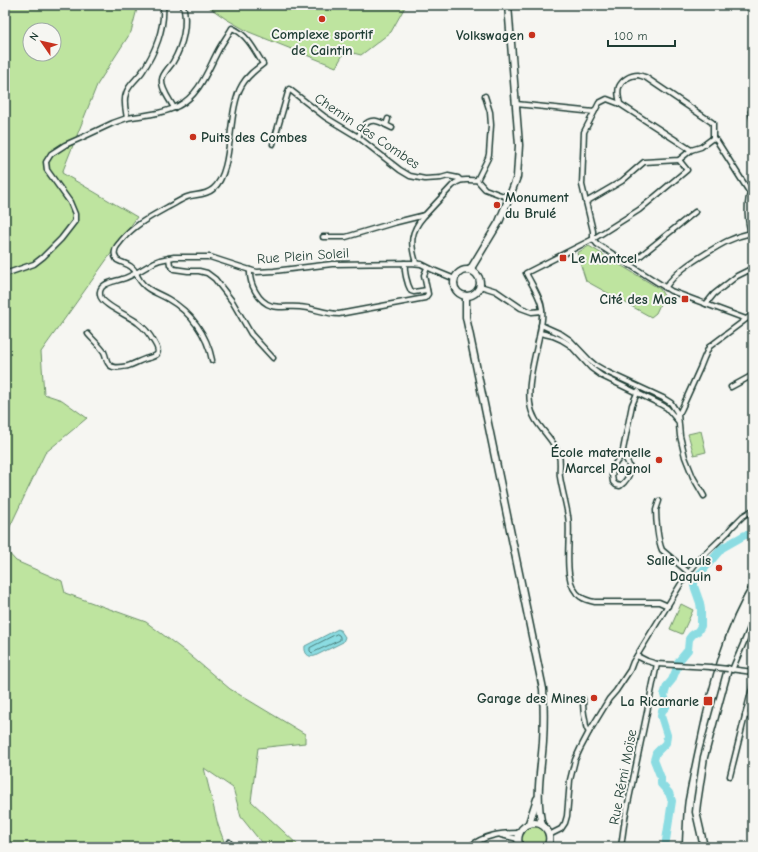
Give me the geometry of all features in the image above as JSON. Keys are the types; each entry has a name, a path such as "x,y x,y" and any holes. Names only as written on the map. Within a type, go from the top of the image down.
{"main road":[{"path":"470,270 499,222 517,177 519,145 508,5"},
{"path":"465,270 470,270 479,278 480,286 475,294 466,296 461,294 454,285 455,279 460,273 465,270"},
{"path":"466,296 466,317 543,689 544,721 538,794 529,824"},
{"path":"704,847 696,812 697,803 704,756 730,669"},
{"path":"538,794 542,825"},
{"path":"520,847 519,836 525,826 538,823 547,829 550,840 547,847"}],"street":[{"path":"127,118 125,100 126,92 145,67 153,53 162,25 163,5"},
{"path":"174,108 164,89 162,81 163,76 173,61 182,42 185,24 183,5"},
{"path":"748,5 753,14"},
{"path":"5,274 34,264 75,222 75,214 70,202 47,170 46,162 51,154 65,145 113,123 127,118 159,112 180,106 198,89 232,28 237,30 242,34 263,64 247,78 238,92 234,106 226,166 220,181 211,191 185,198 141,222 125,236 115,249 114,255 117,260 130,265 143,285 182,308 197,325 206,342 212,360"},
{"path":"620,104 618,95 619,87 623,80 638,75 644,77 713,123 713,138 717,141 750,193 747,211 753,244"},
{"name":"Chemin des Combes","path":"273,144 289,89 325,117 358,137 400,170 410,176 425,179 448,176 458,178 460,180 477,180"},
{"path":"485,96 490,112 491,126 489,154 477,180 485,189 509,198"},
{"path":"592,239 593,231 582,185 584,132 599,103 607,99 620,104 691,150"},
{"path":"516,104 594,112"},
{"path":"752,112 753,120"},
{"path":"386,125 388,119"},
{"path":"358,137 364,125 374,120 392,128"},
{"path":"586,202 622,181 644,162 679,160 691,150 701,147 713,138"},
{"path":"668,606 659,602 586,601 573,589 569,576 568,517 560,475 559,456 554,445 536,421 530,408 529,401 531,380 540,333 542,311 541,303 526,273 592,239 639,210 687,170 679,160"},
{"path":"416,263 412,244 412,235 425,215 456,182 460,180"},
{"path":"629,265 695,212"},
{"path":"323,237 346,237 425,215"},
{"path":"665,288 671,279 684,267 727,240 751,233"},
{"path":"592,239 597,244 665,288 746,319"},
{"name":"Rue Plein Soleil","path":"88,334 103,350 108,364 114,367 118,368 128,366 144,359 156,356 158,348 143,327 128,316 106,304 100,298 100,292 104,285 108,283 121,280 155,262 169,258 210,257 257,272 332,264 416,263 455,279"},
{"path":"169,258 170,265 174,269 199,271 207,273 215,279 232,301 251,334 273,358"},
{"path":"405,263 411,291 427,290"},
{"path":"250,270 253,287 260,297 268,304 299,307 330,314 340,314 425,298 428,294 424,275 427,268"},
{"path":"706,304 714,294 737,276 753,268"},
{"path":"480,286 496,291 521,308 532,312 542,311"},
{"path":"676,415 682,408 709,347 753,314"},
{"path":"541,325 570,340 595,365 671,403 679,423 680,436 685,457 693,477 704,496"},
{"path":"540,333 553,336 570,345 591,368 602,376 660,404 676,415"},
{"path":"731,387 753,375"},
{"path":"622,455 629,464 629,476 620,486 613,482 612,475 615,464 622,455 632,405 640,387"},
{"path":"659,500 656,510 659,540 662,550 688,572"},
{"path":"549,835 561,829 565,823 572,771 580,749 688,572 698,559 706,554 732,527 753,510"},
{"path":"730,669 753,621"},
{"path":"637,656 657,664 753,672"},
{"name":"Rue Rémi Moïse","path":"621,847 625,818 657,664"},
{"path":"730,776 753,684"},
{"path":"582,699 583,715 586,729 589,732"},
{"path":"746,715 753,717"},
{"path":"469,847 485,837 509,833 519,836"},
{"path":"229,842 232,847"}],"green space":[{"path":"5,5 138,5 131,32 97,85 62,173 137,217 41,352 44,394 62,400 87,418 45,453 5,537"},
{"name":"Complexe sportif de Caintin","path":"206,5 406,5 391,32 361,55 345,51 336,67 249,32 226,19"},
{"path":"589,246 660,289 664,296 656,313 651,317 586,281 577,253"},
{"path":"701,431 706,452 694,455 688,434"},
{"path":"5,549 16,561 62,581 65,593 146,622 186,652 230,689 305,734 305,743 258,748 251,801 300,847 265,847 241,817 233,788 204,768 218,825 226,847 5,847"},
{"path":"681,604 693,610 682,634 670,629"},
{"path":"533,825 541,828 546,833 547,839 544,847 523,847 521,843 522,831"}],"water":[{"path":"338,629 345,637 343,642 315,656 310,656 307,654 305,651 305,646"}],"waterway":[{"path":"678,662 688,650 689,639 701,626 700,603 694,582 722,548 745,535 753,535"},
{"path":"665,847 672,801 669,793 661,784 661,778 654,760 656,753 666,743 667,735 661,716 662,711 667,704 664,695 667,686 672,680 677,668"}],"railway":[{"path":"682,847 685,801 702,718 726,636 753,580"}],"place":[{"name":"Complexe sportif de Caintin","path":"322,19"},
{"name":"Volkswagen","path":"532,35"},
{"name":"Puits des Combes","path":"193,137"},
{"name":"Monument du Brulé","path":"497,205"},
{"name":"Le Montcel","path":"563,258"},
{"name":"Cité des Mas","path":"685,299"},
{"name":"École maternelle Marcel Pagnol","path":"659,460"},
{"name":"Salle Louis Daquin","path":"719,568"},
{"name":"Garage des Mines","path":"594,698"},
{"name":"La Ricamarie","path":"708,701"}]}
